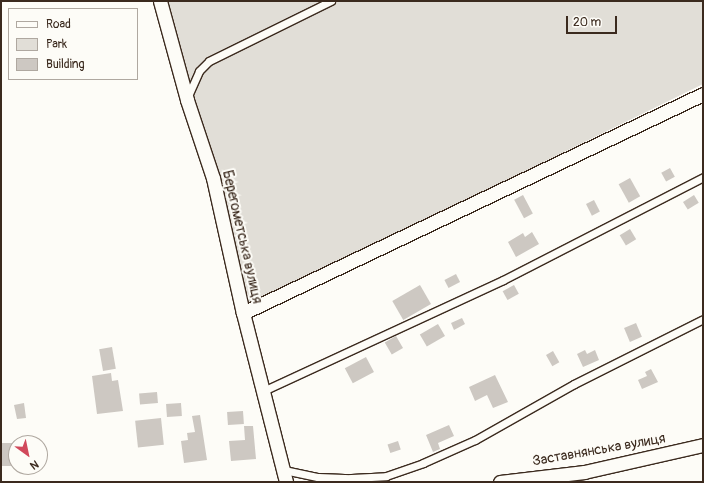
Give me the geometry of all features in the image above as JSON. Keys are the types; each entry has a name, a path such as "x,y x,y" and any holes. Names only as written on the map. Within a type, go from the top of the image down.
{"street":[{"name":"Берегометська вулиця","path":"160,1 187,100 213,178 243,313 285,476"},
{"path":"243,313 703,94"},
{"name":"Заставнянська вулиця","path":"500,482 583,477 703,445"}],"lane":[{"path":"187,100 199,71 209,61 331,1"},
{"path":"263,391 503,280 703,177"},
{"path":"285,476 351,478 386,476 423,463 475,440 574,384 703,320"}],"green space":[{"path":"164,1 703,1 703,84 244,309"}],"building":[{"path":"670,168 675,177 666,182 661,173"},
{"path":"630,178 640,196 629,203 619,184"},
{"path":"523,195 533,214 524,218 514,200"},
{"path":"694,195 699,203 688,210 683,202"},
{"path":"594,200 600,212 592,216 586,204"},
{"path":"630,229 636,239 626,245 620,235"},
{"path":"532,232 539,244 516,257 508,242 523,233 525,237"},
{"path":"456,274 460,282 449,288 444,280"},
{"path":"420,285 431,304 403,320 392,301"},
{"path":"514,285 519,294 507,300 503,291"},
{"path":"462,318 465,324 454,330 451,323"},
{"path":"636,323 642,337 630,342 624,328"},
{"path":"438,324 445,336 427,347 420,334"},
{"path":"396,336 403,348 392,355 385,342"},
{"path":"112,347 116,369 103,371 99,349"},
{"path":"585,350 587,354 595,350 599,360 583,367 577,354"},
{"path":"553,351 559,362 552,366 546,355"},
{"path":"366,357 374,372 353,383 345,368"},
{"path":"651,369 658,382 642,389 638,380 647,376 645,372"},
{"path":"111,373 112,381 118,380 123,411 97,414 92,376"},
{"path":"495,375 508,402 493,408 487,395 475,401 469,387"},
{"path":"157,392 158,403 140,405 139,394"},
{"path":"24,403 26,418 17,419 14,405"},
{"path":"181,403 182,416 167,417 166,404"},
{"path":"243,411 244,424 228,425 227,412"},
{"path":"200,415 207,460 184,463 181,441 188,440 187,433 195,432 192,416"},
{"path":"161,418 164,445 138,448 135,421"},
{"path":"449,425 454,436 438,443 440,449 433,452 426,435"},
{"path":"244,426 253,426 256,459 231,461 229,441 245,440"},
{"path":"398,441 401,450 390,453 388,444"},
{"path":"1,443 8,443 8,466 1,466"}]}
